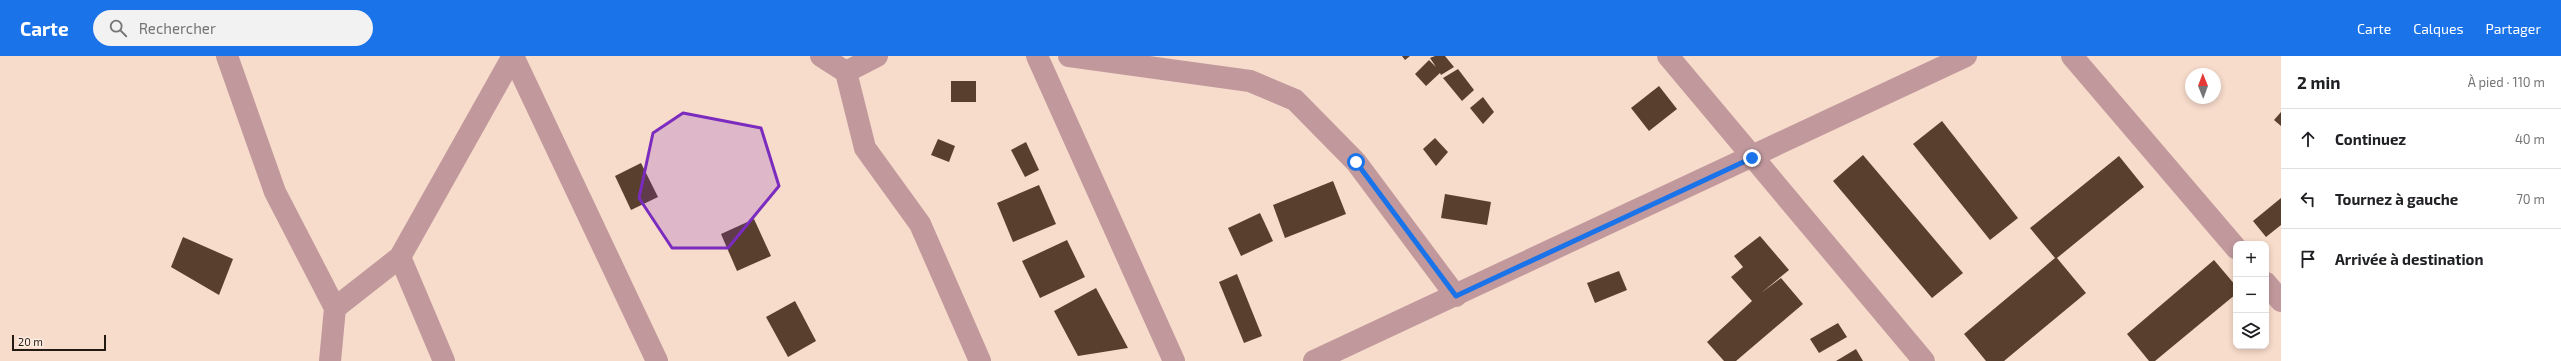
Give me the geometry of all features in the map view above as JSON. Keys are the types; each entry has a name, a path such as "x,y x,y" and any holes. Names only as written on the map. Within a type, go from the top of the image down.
{"street":[{"path":"227,56 275,192 335,308 330,361"},
{"path":"335,308 400,257 513,56"},
{"path":"513,56 657,361"},
{"path":"821,56 846,72 865,148 920,224 980,361"},
{"path":"846,72 877,56"},
{"path":"1037,56 1174,361"},
{"path":"1069,56 1250,81 1295,100 1356,162 1456,296"},
{"path":"1668,56 1752,158 1924,361"},
{"path":"1314,361 1752,158 1966,56"},
{"path":"2072,56 2233,244"},
{"path":"400,257 444,361"},
{"path":"2269,287 2281,301"}],"highlighted area":[{"path":"683,113 761,128 779,186 728,248 672,248 639,198 653,133"}],"building":[{"path":"1402,56 1410,56 1405,60"},
{"path":"1435,56 1445,56 1454,67 1441,75 1440,73 1426,86 1415,74 1429,60 1436,67 1430,58"},
{"path":"1458,69 1474,90 1462,101 1443,78"},
{"path":"951,81 976,81 976,102 951,102"},
{"path":"1659,86 1677,109 1649,131 1631,108"},
{"path":"1483,97 1494,112 1483,124 1470,108"},
{"path":"2281,112 2281,126 2274,120"},
{"path":"1942,121 2018,218 1990,240 1913,144"},
{"path":"1435,138 1448,152 1436,166 1423,149"},
{"path":"938,139 955,146 949,162 931,155"},
{"path":"1026,142 1039,170 1025,177 1011,150"},
{"path":"1863,155 1963,273 1932,298 1833,181"},
{"path":"2119,156 2144,187 2057,258 2086,293 2004,361 1986,361 1964,334 2055,258 2030,228"},
{"path":"641,163 658,197 631,210 615,176"},
{"path":"1333,181 1346,214 1285,238 1273,205"},
{"path":"1039,185 1056,224 1013,242 997,203"},
{"path":"1445,194 1491,202 1487,225 1441,218"},
{"path":"2281,198 2281,225 2266,237 2253,221"},
{"path":"1260,213 1273,241 1241,256 1228,228"},
{"path":"754,219 771,256 737,271 721,234"},
{"path":"1760,236 1789,270 1761,293 1781,278 1803,304 1736,361 1724,361 1707,342 1752,301 1731,277 1743,267 1734,256"},
{"path":"183,237 233,259 219,295 171,267"},
{"path":"1067,240 1085,277 1040,298 1022,261"},
{"path":"2214,260 2233,282 2233,296 2155,361 2149,361 2127,334"},
{"path":"1619,271 1627,290 1595,303 1587,283"},
{"path":"1237,274 1262,336 1244,343 1219,282"},
{"path":"1096,288 1128,348 1078,356 1054,311"},
{"path":"795,301 816,341 788,357 766,317"},
{"path":"1838,323 1847,337 1819,353 1810,339"},
{"path":"1856,349 1863,361 1836,361"}],"route":[{"path":"1356,162 1456,296 1752,158"}]}
